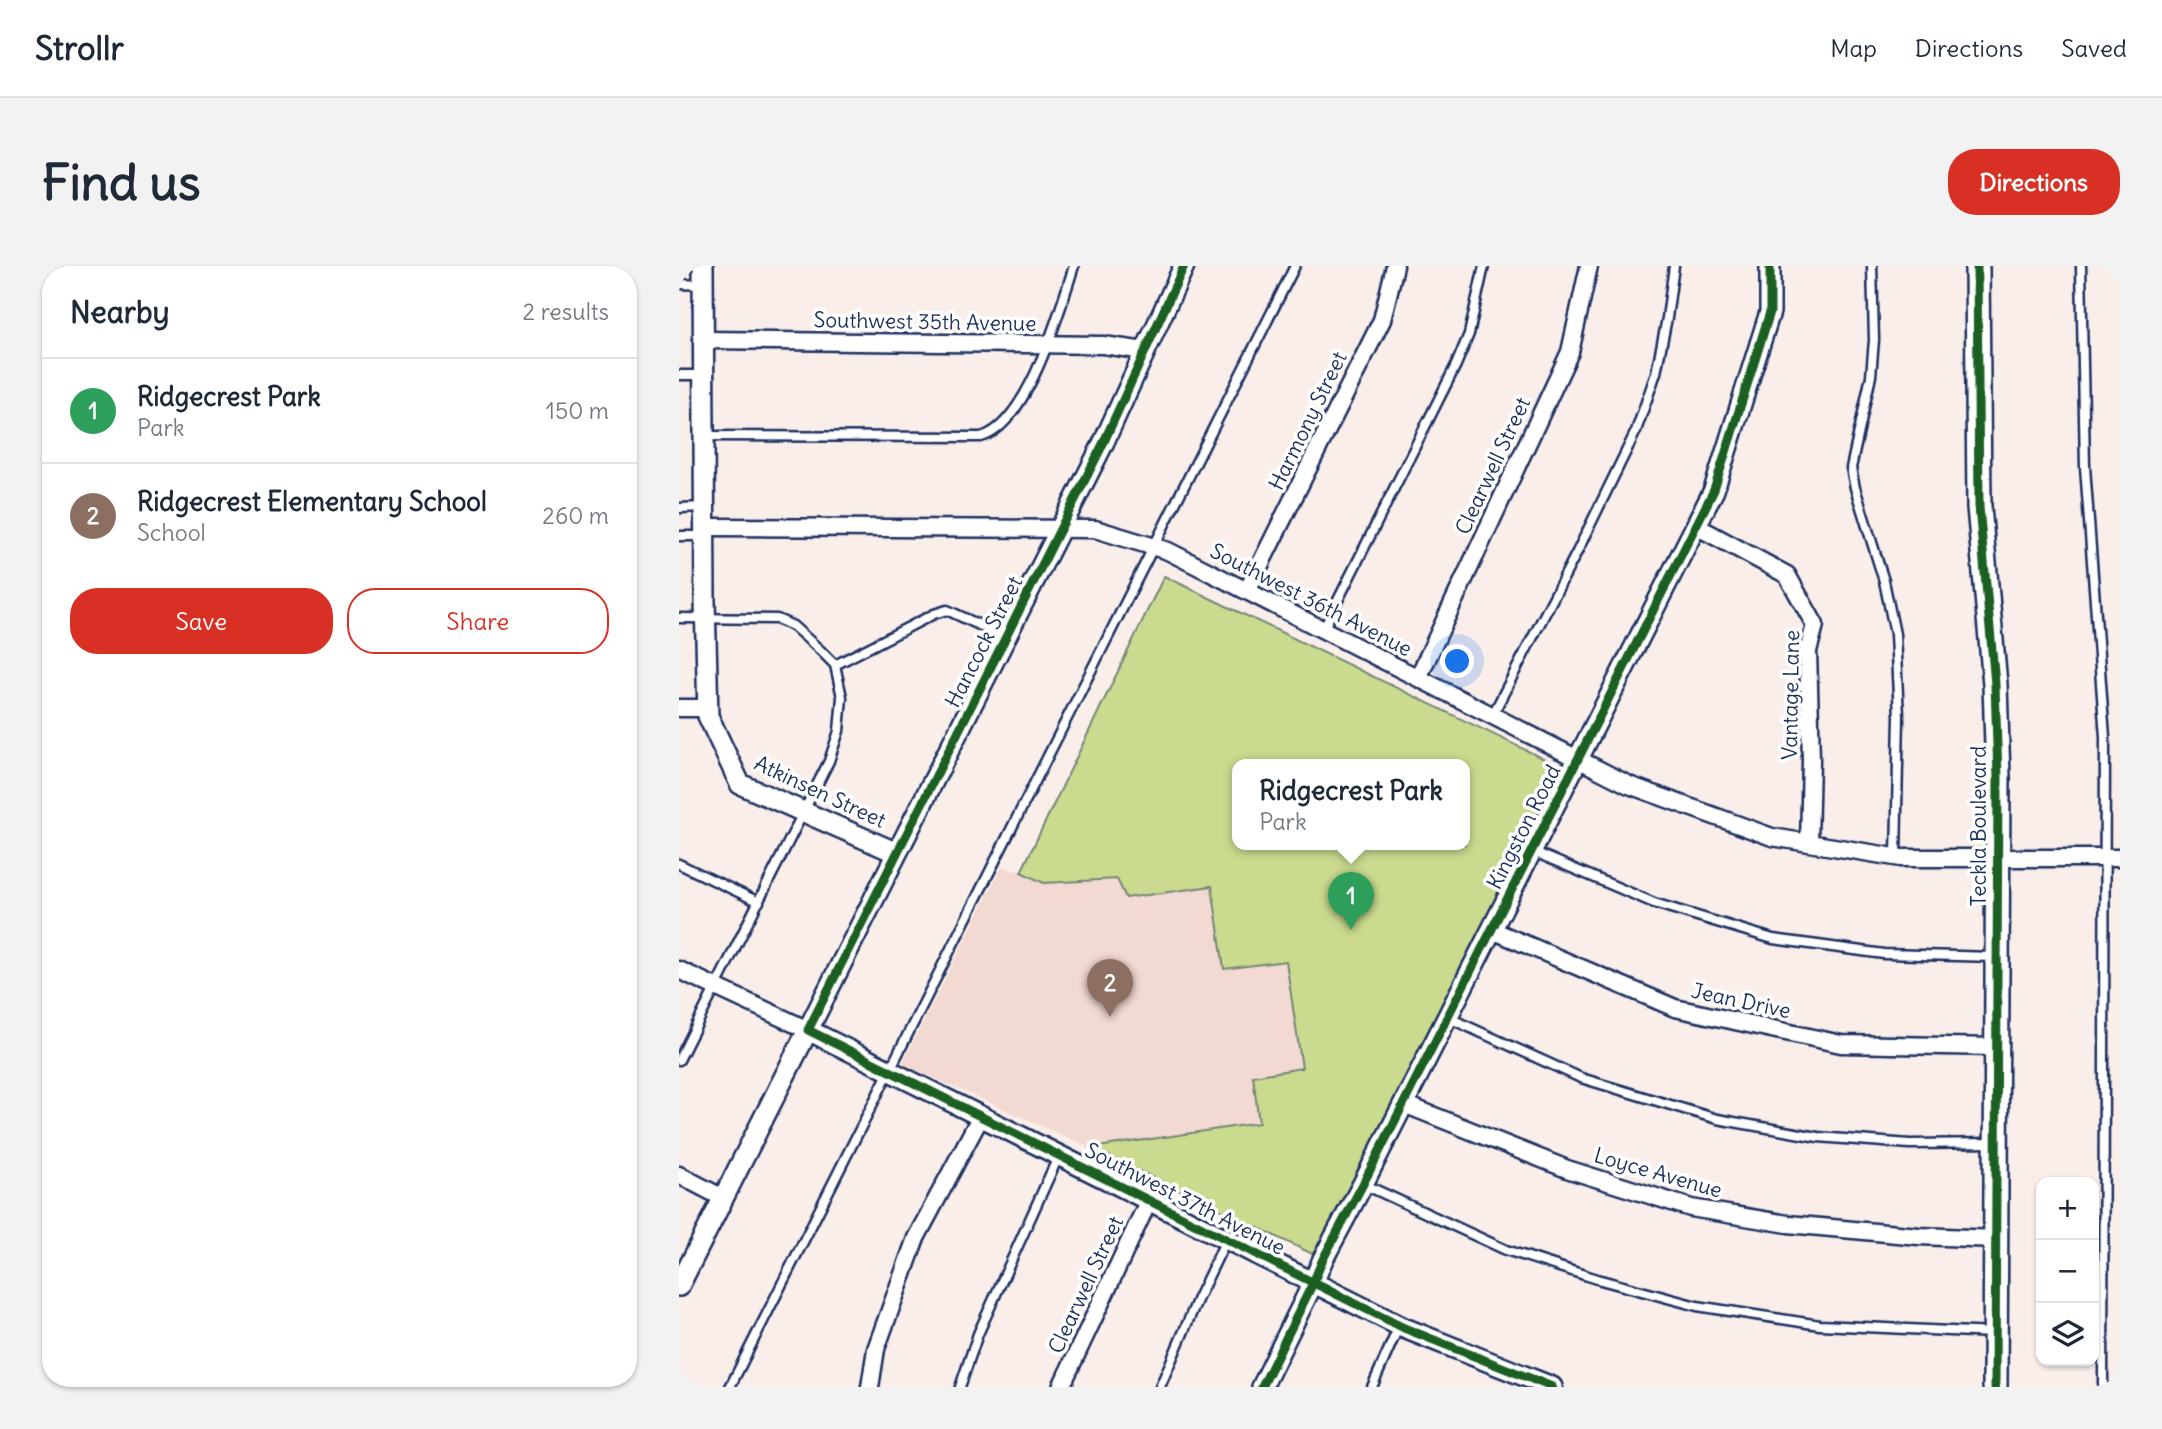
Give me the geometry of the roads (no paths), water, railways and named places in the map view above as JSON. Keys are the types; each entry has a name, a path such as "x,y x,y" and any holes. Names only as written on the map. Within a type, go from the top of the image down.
{"main road":[{"name":"Teckla Boulevard","path":"1977,266 1979,508 1995,684 1995,1387"}],"street":[{"name":"Hancock Street","path":"680,1283 1102,446 1184,266"},
{"name":"Harmony Street","path":"1247,591 1383,320 1395,266"},
{"name":"Clearwell Street","path":"1417,678 1570,352 1589,266"},
{"name":"Kingston Road","path":"1262,1387 1323,1259 1714,490 1770,312 1770,266"},
{"name":"Atkinsen Street","path":"703,275 708,716 740,784 897,853"},
{"name":"Southwest 35th Avenue","path":"704,340 1103,345 1145,351"},
{"name":"Southwest 36th Avenue","path":"705,523 1095,529 1168,551 1629,785 1772,837 1896,857 2112,858"},
{"name":"Vantage Lane","path":"1696,526 1787,575 1815,625 1808,650 1811,760 1809,843"},
{"path":"679,708 708,708"},
{"name":"Jean Drive","path":"1492,930 1675,1008 1841,1044 1997,1047"},
{"name":"Southwest 37th Avenue","path":"679,970 890,1070 1399,1326 1552,1387"},
{"name":"Loyce Avenue","path":"1404,1104 1567,1169 1691,1208 1788,1224 1919,1236 1996,1239"},
{"path":"870,1387 876,1349 916,1238 981,1116"},
{"path":"679,1175 723,1198"},
{"name":"Clearwell Street","path":"1061,1387 1149,1200"}],"lane":[{"path":"704,436 981,437 992,434 1017,408 1049,344 1073,266"},
{"path":"730,1387 1295,266"},
{"path":"1323,630 1456,365 1469,334 1483,266"},
{"path":"1492,716 1636,431 1656,373 1674,266"},
{"path":"1872,266 1874,340 1871,376 1851,468 1884,581 1895,634 1899,716 1896,857"},
{"path":"2081,266 2085,467 2112,858 2103,1387"},
{"path":"679,284 703,275"},
{"path":"679,375 704,375"},
{"path":"679,508 705,523"},
{"path":"679,536 705,523"},
{"path":"835,665 934,614 947,610 1006,638"},
{"path":"679,618 777,620 793,626 835,665 842,697 839,731 829,761 679,1059"},
{"path":"1532,851 1654,903 1773,939 1884,954 1997,957"},
{"path":"679,864 759,902"},
{"path":"1447,1017 1581,1078 1717,1119 1818,1137 1910,1144 1996,1143"},
{"path":"960,1387 978,1334 1059,1155"},
{"path":"1363,1184 1506,1250 1597,1279 1697,1306 1820,1325 1995,1333"},
{"path":"1160,1387 1226,1239"},
{"path":"1372,1387 1399,1326"}],"place":[{"name":"Ridgecrest Park","path":"1351,930"},
{"name":"Ridgecrest Elementary School","path":"1110,1017"}]}
